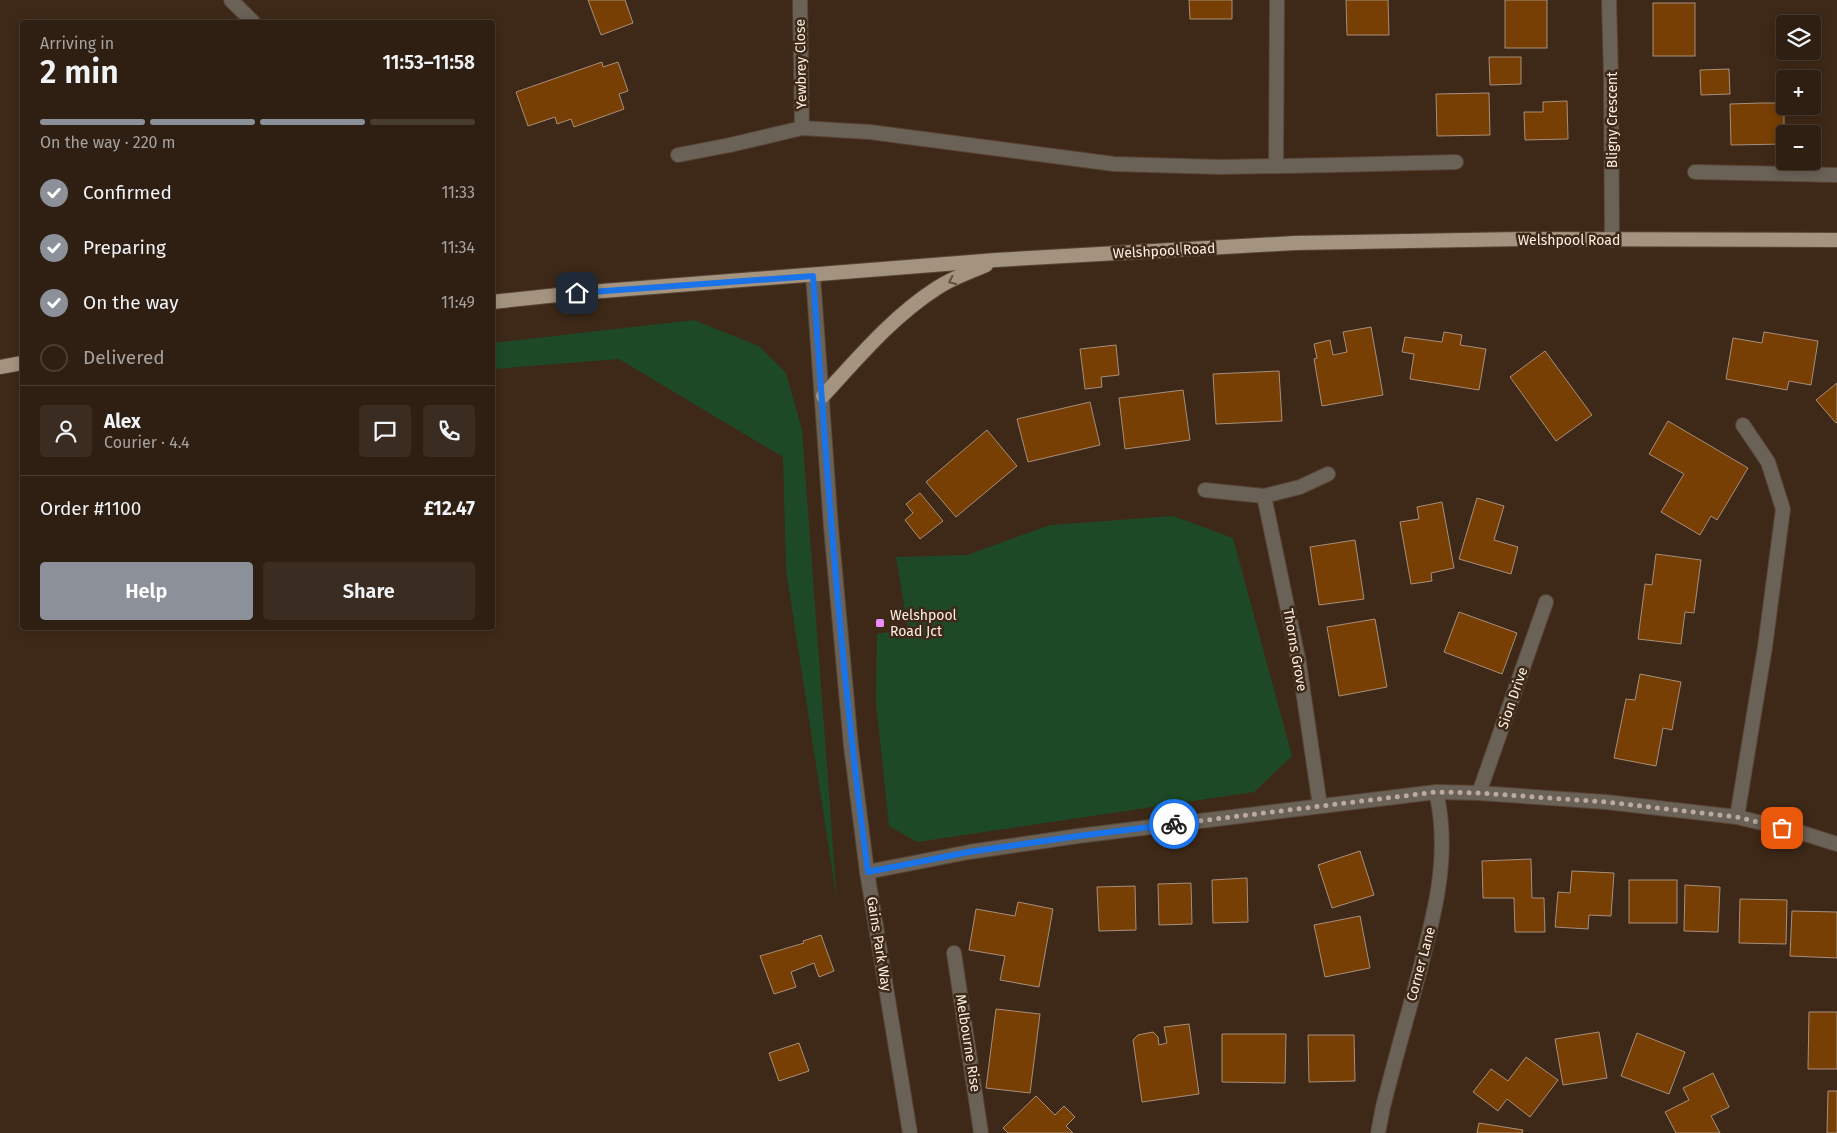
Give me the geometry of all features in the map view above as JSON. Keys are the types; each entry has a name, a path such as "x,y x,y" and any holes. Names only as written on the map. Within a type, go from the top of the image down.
{"main road":[{"name":"Welshpool Road","path":"495,302 577,293 813,276 996,260 1295,243 1523,239 1837,240"},
{"path":"823,396 909,307 939,287 996,260"},
{"path":"0,367 20,363"}],"street":[{"path":"231,0 251,20"},
{"name":"Yewbrey Close","path":"800,0 802,128"},
{"path":"1277,0 1276,166 1456,162"},
{"name":"Bligny Crescent","path":"1609,0 1612,240"},
{"name":"Yewbrey Close","path":"678,155 802,128 870,132 1114,164 1221,167 1276,166"},
{"path":"1695,172 1836,175"},
{"name":"Gains Park Way","path":"813,276 831,526 852,746 868,872 910,1133"},
{"path":"1737,817 1765,647 1782,509 1768,462 1743,425"},
{"path":"1206,490 1264,496 1300,487 1328,474"},
{"name":"Thorns Grove","path":"1264,496 1299,663 1320,806"},
{"name":"Sion Drive","path":"1479,793 1546,602"},
{"path":"868,872 969,852 1078,836 1436,792 1479,793 1606,802 1737,817 1796,831 1837,844"},
{"name":"Corner Lane","path":"1378,1133 1383,1107 1434,913 1440,876 1441,814 1436,792"},
{"name":"Melbourne Rise","path":"954,953 981,1133"}],"green space":[{"path":"694,320 759,346 786,373 802,430 837,901 786,570 783,457 619,359 495,369 495,343"},
{"path":"1173,516 1233,538 1292,756 1254,792 917,842 889,826 876,702 877,634 908,629 896,557 967,555 1050,525"}],"building":[{"path":"588,0 625,0 633,23 601,35"},
{"path":"1189,0 1232,0 1232,19 1190,19"},
{"path":"1346,0 1388,0 1389,35 1347,35"},
{"path":"1505,0 1547,0 1547,48 1505,48"},
{"path":"1653,3 1695,3 1695,56 1653,56"},
{"path":"1489,57 1521,57 1521,84 1490,85"},
{"path":"602,62 603,67 618,62 628,91 619,94 624,109 574,127 571,119 557,124 555,117 528,126 516,92"},
{"path":"1729,69 1730,94 1701,95 1700,70"},
{"path":"1489,93 1490,135 1437,136 1436,94"},
{"path":"1567,101 1568,139 1525,140 1524,112 1543,112 1543,102"},
{"path":"1776,103 1776,115 1784,115 1784,125 1776,125 1776,144 1731,145 1730,104"},
{"path":"1371,327 1383,395 1322,406 1314,359 1317,358 1314,344 1330,340 1333,355 1347,352 1343,332"},
{"path":"1444,332 1462,335 1460,345 1486,349 1479,390 1410,379 1414,354 1402,352 1405,337 1442,342"},
{"path":"1764,332 1818,341 1811,385 1789,381 1787,390 1726,379 1733,338 1762,343"},
{"path":"1116,345 1119,375 1101,377 1102,387 1085,389 1080,349"},
{"path":"1545,351 1592,415 1556,441 1510,377"},
{"path":"1279,371 1282,421 1216,424 1213,374"},
{"path":"1837,383 1837,422 1836,423 1816,400"},
{"path":"1183,390 1190,440 1125,449 1119,398"},
{"path":"1090,402 1100,445 1028,462 1017,419"},
{"path":"1668,421 1748,468 1717,520 1711,516 1700,535 1661,512 1684,474 1649,454"},
{"path":"987,430 1017,466 956,517 926,482"},
{"path":"920,493 943,521 920,539 905,520 913,513 906,504"},
{"path":"1477,498 1504,506 1494,540 1518,547 1511,574 1459,559"},
{"path":"1442,502 1454,568 1431,573 1432,581 1411,584 1400,522 1419,519 1417,507"},
{"path":"1355,540 1364,599 1319,605 1310,547"},
{"path":"1656,554 1701,560 1694,613 1685,612 1681,644 1638,639 1645,584 1652,585"},
{"path":"1459,612 1517,633 1502,674 1444,652"},
{"path":"1375,619 1387,687 1339,696 1327,627"},
{"path":"1640,674 1681,682 1672,730 1663,728 1656,766 1614,758 1626,699 1635,700"},
{"path":"1360,851 1374,895 1332,908 1318,865"},
{"path":"1531,859 1532,898 1544,898 1545,932 1515,932 1514,898 1483,898 1482,861"},
{"path":"1572,871 1614,873 1611,916 1589,915 1588,929 1555,927 1558,892 1570,893"},
{"path":"1247,878 1248,922 1213,923 1212,880"},
{"path":"1629,880 1677,880 1677,923 1629,923"},
{"path":"1191,883 1192,924 1159,925 1158,884"},
{"path":"1685,885 1720,887 1718,932 1684,931"},
{"path":"1135,886 1136,930 1099,931 1097,887"},
{"path":"1740,899 1787,900 1786,944 1739,943"},
{"path":"1018,902 1053,909 1039,987 1000,980 1005,956 969,950 976,909 1015,916"},
{"path":"1792,911 1837,912 1837,958 1790,956"},
{"path":"1360,916 1370,968 1325,977 1314,925"},
{"path":"821,935 834,971 819,977 814,963 791,972 796,987 774,994 760,956 804,943 803,941"},
{"path":"996,1009 1040,1014 1030,1093 986,1088"},
{"path":"1809,1012 1837,1012 1837,1069 1808,1069"},
{"path":"1189,1024 1199,1094 1142,1102 1133,1040 1138,1035 1153,1032 1158,1037 1159,1045 1167,1043 1164,1027"},
{"path":"1599,1032 1607,1078 1563,1085 1555,1039"},
{"path":"1637,1033 1685,1052 1669,1094 1621,1076"},
{"path":"1222,1034 1286,1034 1285,1083 1222,1082"},
{"path":"1308,1035 1354,1035 1355,1081 1309,1082"},
{"path":"799,1043 809,1071 779,1081 769,1053"},
{"path":"1526,1057 1558,1080 1530,1117 1507,1099 1498,1111 1473,1092 1491,1069 1508,1081"},
{"path":"1713,1073 1729,1107 1711,1116 1720,1133 1676,1133 1665,1112 1689,1100 1683,1088"},
{"path":"1828,1091 1837,1091 1837,1133 1827,1133"},
{"path":"1036,1096 1055,1115 1064,1106 1075,1117 1066,1126 1073,1133 1008,1133 1003,1128"},
{"path":"1479,1123 1523,1130 1522,1133 1477,1133"}],"way so far":[{"path":"1174,824 1436,792 1479,793 1606,802 1737,817 1782,828"}],"place":[{"name":"Welshpool Road Jct","path":"880,623"}],"route":[{"path":"577,293 813,276 840,629 868,872 969,852 1174,824"}]}
